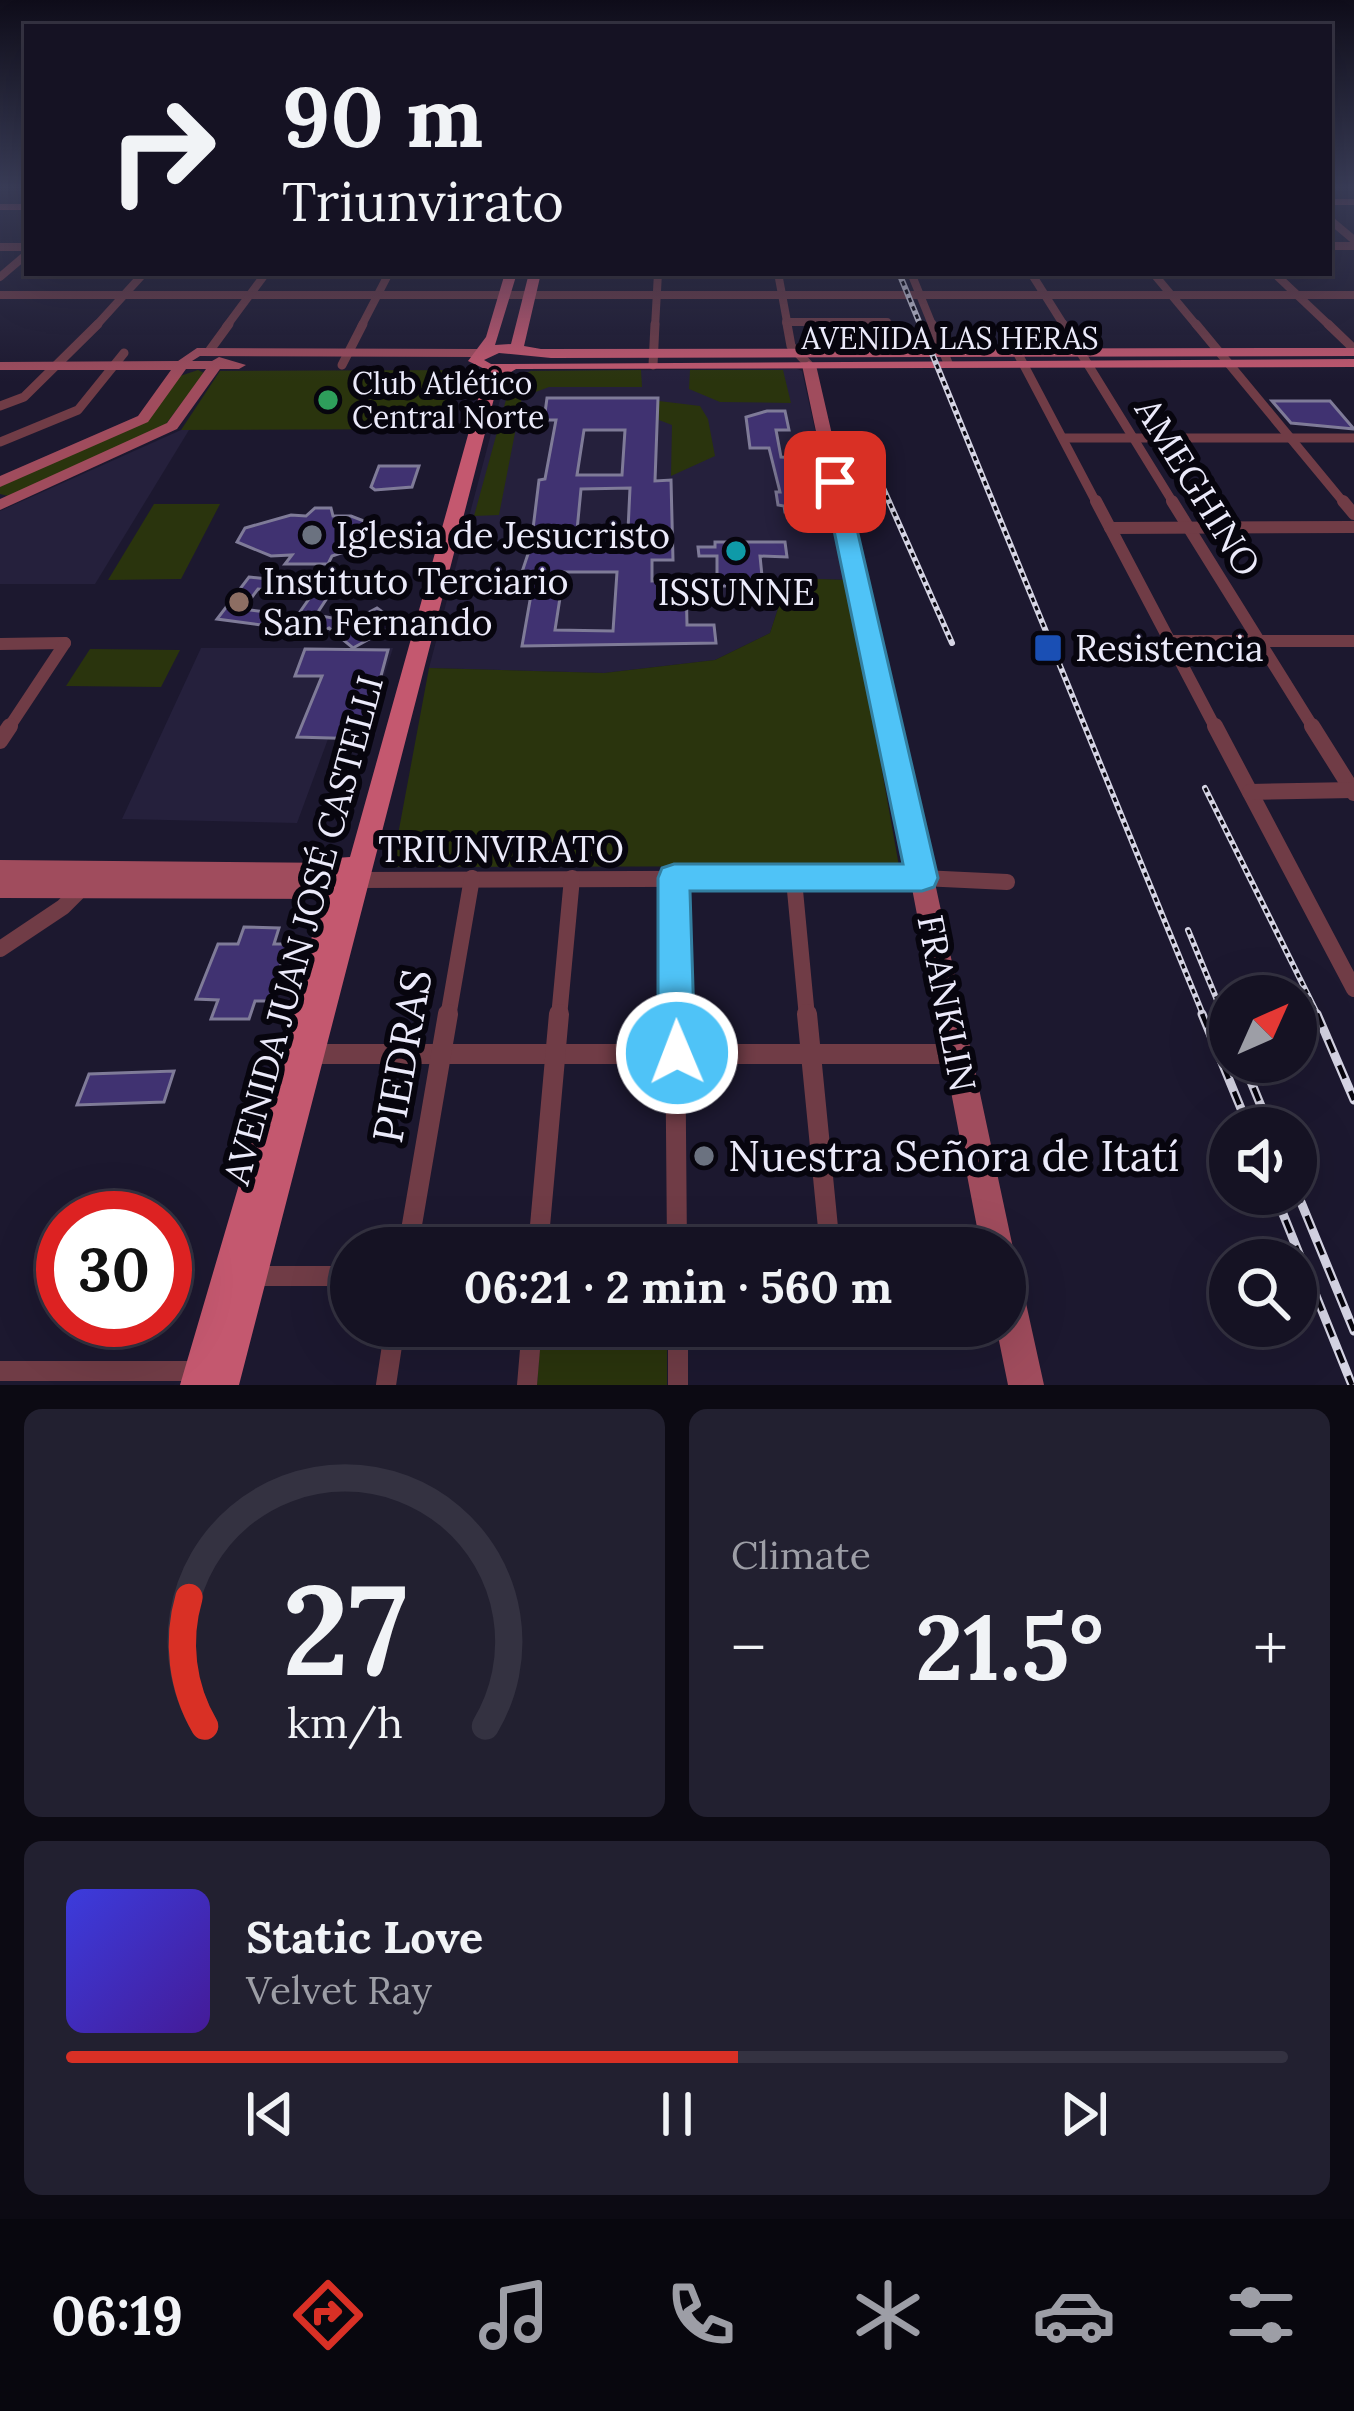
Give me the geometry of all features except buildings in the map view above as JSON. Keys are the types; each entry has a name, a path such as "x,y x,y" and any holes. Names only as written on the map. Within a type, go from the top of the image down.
{"main road":[{"name":"AVENIDA JUAN JOSÉ CASTELLI","path":"345,881 487,392 493,377 516,355 517,295 512,276"},
{"name":"AVENIDA JUAN JOSÉ CASTELLI","path":"509,322 522,276"},
{"name":"AVENIDA JUAN JOSÉ CASTELLI","path":"211,1378 483,355 533,276"},
{"path":"509,322 516,355"},
{"path":"0,366 119,359 483,355 509,322"},
{"path":"0,352 73,352 119,359"},
{"name":"AVENIDA LAS HERAS","path":"483,355 654,359"},
{"name":"AVENIDA LAS HERAS","path":"549,360 1354,356"},
{"path":"0,482 143,419 203,359"},
{"path":"0,505 172,426 203,359"},
{"name":"FRANKLIN","path":"802,359 922,878 994,1227"},
{"path":"0,870 85,882"},
{"path":"0,889 85,882 345,881"},
{"path":"1017,1347 1025,1385"}],"street":[{"path":"0,277 24,253"},
{"path":"0,406 24,397 51,366 73,352 141,276"},
{"path":"203,359 264,276"},
{"path":"346,358 387,276"},
{"path":"654,359 658,276"},
{"name":"FRANKLIN","path":"779,276 787,322 802,359"},
{"path":"912,276 947,360"},
{"name":"AMEGHINO","path":"1033,276 1353,791"},
{"path":"1155,276 1354,514"},
{"path":"1277,276 1354,356"},
{"path":"0,295 1354,295"},
{"path":"787,322 886,322"},
{"path":"0,442 78,410 119,359"},
{"path":"1020,359 1354,989"},
{"path":"0,397 24,397"},
{"path":"1064,438 1354,438"},
{"path":"1110,528 1354,527"},
{"path":"1170,641 1354,641"},
{"path":"0,644 65,644 0,741"},
{"path":"1250,791 1353,791"},
{"name":"PIEDRAS","path":"412,1227 472,878"},
{"path":"540,1227 572,878"},
{"path":"674,878 677,1227"},
{"name":"TRIUNVIRATO","path":"345,881 922,878 1006,882"},
{"path":"794,880 828,1227"},
{"path":"0,949 85,882"},
{"path":"299,1054 958,1054"},
{"path":"240,1276 330,1276"},
{"path":"386,1385 392,1347"},
{"path":"527,1385 530,1347"},
{"path":"678,1347 678,1385"},
{"path":"0,1371 211,1378"}],"shaded area":[{"path":"523,371 802,371 848,580 788,578 770,633 715,660 604,673 429,668 506,377"},
{"path":"189,430 95,584 0,584 0,511"},
{"path":"201,648 393,648 364,739 328,739 297,823 122,819"}],"green space":[{"path":"198,370 204,373 163,428 8,496 0,494 0,486 147,421 180,376"},
{"name":"Club Atlético Central Norte","path":"464,370 446,429 181,430 220,371"},
{"path":"641,370 642,387 549,387 522,397 499,515 474,516 512,378 531,371"},
{"path":"690,370 783,370 791,403 720,402 689,389"},
{"path":"659,401 700,406 708,419 715,456 671,476 672,425 659,420"},
{"path":"154,504 220,504 181,579 108,580"},
{"path":"788,578 848,580 899,866 392,867 429,668 604,673 715,660 770,633"},
{"path":"90,649 180,650 161,687 66,686"},
{"path":"540,1347 667,1347 667,1385 537,1385"}],"railway":[{"path":"900,276 1204,1017"},
{"path":"879,479 952,643"},
{"path":"1205,788 1319,1017"},
{"path":"1188,930 1209,981"},
{"path":"1202,1014 1240,1107"},
{"path":"1317,1014 1354,1100"},
{"path":"1252,1083 1261,1107"},
{"path":"1283,1215 1352,1385"},
{"path":"1306,1215 1354,1331"}],"place":[{"name":"Club Atlético Central Norte","path":"328,400"},
{"name":"Iglesia de Jesucristo","path":"312,535"},
{"name":"ISSUNNE","path":"736,551"},
{"name":"Instituto Terciario San Fernando","path":"239,602"},
{"name":"Resistencia","path":"1048,648"},
{"name":"Nuestra Señora de Itatí","path":"704,1156"}],"route":[{"path":"677,1053 674,878 922,878 835,482"}]}
